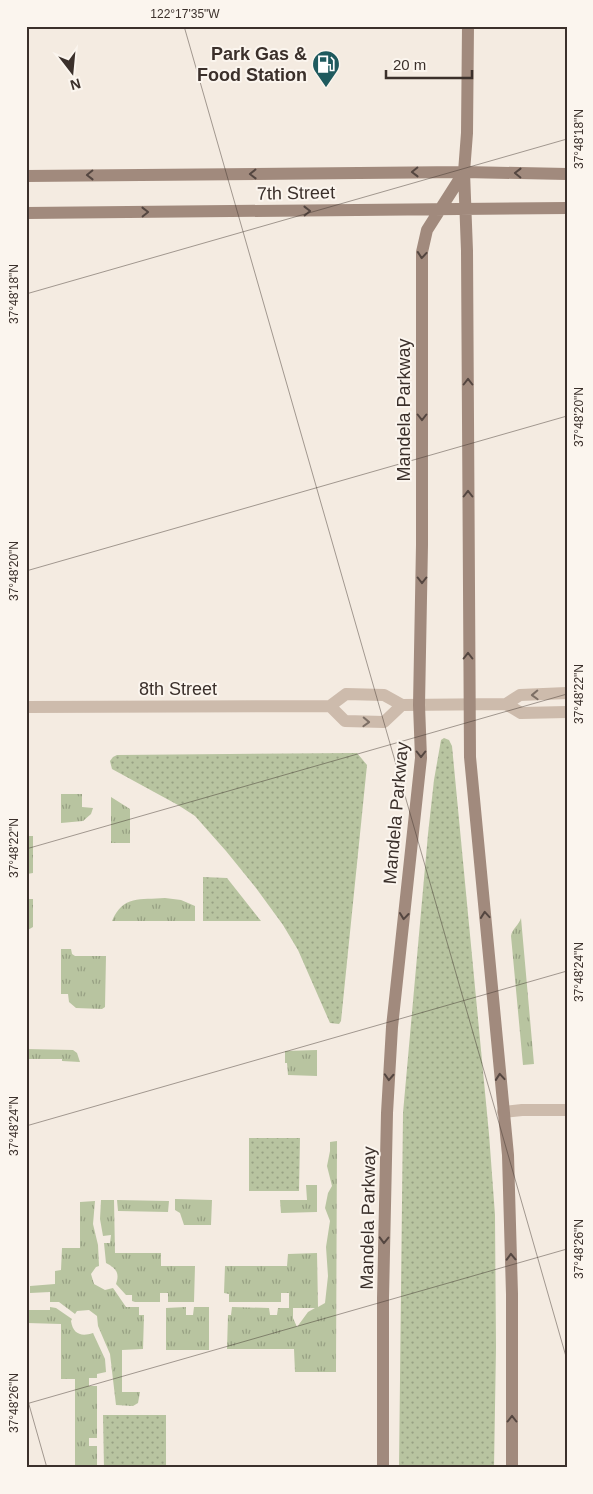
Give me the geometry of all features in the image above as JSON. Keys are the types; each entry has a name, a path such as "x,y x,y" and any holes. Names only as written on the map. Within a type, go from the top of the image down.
{"main road":[{"path":"468,26 464,172 469,430 468,705 470,756 508,1155 512,1294 512,1468"},
{"name":"7th Street","path":"26,176 464,172 567,174"},
{"name":"Mandela Parkway","path":"383,1468 383,1298 387,1113 392,1027 421,758 419,705 422,555 422,252 427,230 464,172"},
{"name":"7th Street","path":"26,213 567,208"}],"street":[{"name":"8th Street","path":"26,707 330,706 346,694 384,695 402,705 468,705 506,704 520,695 567,693"},
{"name":"8th Street","path":"506,704 521,713 567,712"},
{"path":"330,706 345,721 384,722 402,705"},
{"path":"503,1112 567,1110"}],"green space":[{"path":"444,738 449,740 452,746 495,1215 496,1347 494,1468 399,1468 403,1113 428,834 434,780 441,740"},
{"path":"357,753 367,765 341,1021 339,1024 330,1023 298,950 283,925 226,851 195,816 112,769 110,761 117,755"},
{"path":"61,794 82,794 82,807 93,808 91,814 83,821 61,823"},
{"path":"111,797 130,809 130,843 111,843"},
{"path":"26,836 33,836 33,873 26,876"},
{"path":"203,877 227,878 261,921 203,921"},
{"path":"165,898 181,900 195,906 195,921 112,921 121,907 133,900"},
{"path":"26,899 33,899 33,927 26,931"},
{"path":"521,918 534,1064 523,1065 511,936"},
{"path":"61,949 71,949 72,954 75,956 106,956 105,1007 102,1009 76,1008 69,1002 68,994 61,994"},
{"path":"26,1049 73,1050 77,1053 80,1062 62,1061 62,1059 26,1059"},
{"path":"317,1050 317,1076 288,1075 285,1051"},
{"path":"249,1138 300,1138 299,1191 249,1191"},
{"path":"337,1141 336,1372 295,1372 294,1349 227,1349 228,1315 231,1315 232,1307 269,1308 270,1315 277,1315 278,1308 289,1308 289,1293 281,1293 281,1302 229,1302 229,1294 224,1293 225,1266 287,1266 288,1254 317,1253 318,1307 325,1303 328,1276 326,1247 330,1221 325,1208 328,1193 332,1186 327,1166 330,1142","holes":["293,1308 315,1308 308,1312 297,1327 293,1318"]},
{"path":"306,1185 317,1185 317,1212 281,1213 280,1200 307,1200"},
{"path":"175,1199 212,1200 211,1225 184,1225 180,1213 175,1210"},
{"path":"101,1200 114,1200 115,1253 161,1253 161,1266 195,1266 194,1302 168,1302 168,1293 160,1293 160,1302 135,1302 132,1301 132,1295 126,1295 116,1284 118,1277 116,1271 106,1263 104,1243 110,1243 111,1235 103,1236 100,1219"},
{"path":"117,1200 169,1201 168,1212 118,1211"},
{"path":"95,1201 93,1224 98,1245 99,1266 91,1274 94,1284 105,1290 113,1288 126,1307 139,1307 139,1315 144,1315 143,1349 122,1350 122,1392 140,1392 138,1403 133,1406 116,1405 110,1354 98,1326 97,1316 89,1310 77,1311 75,1314 59,1302 50,1302 50,1292 30,1293 30,1286 55,1284 55,1271 61,1270 62,1248 80,1248 80,1202"},
{"path":"50,1307 56,1308 72,1319 72,1325 76,1332 85,1335 93,1333 105,1359 106,1372 97,1374 97,1378 89,1378 89,1386 97,1386 97,1438 89,1438 89,1446 97,1446 97,1468 75,1468 75,1379 61,1379 61,1324 27,1323 28,1310 50,1310"},
{"path":"186,1307 186,1315 193,1315 194,1307 209,1307 209,1350 166,1350 166,1308"},
{"path":"103,1415 166,1415 166,1468 104,1468"}],"place":[{"name":"Park Gas & Food Station","path":"326,88"}]}
